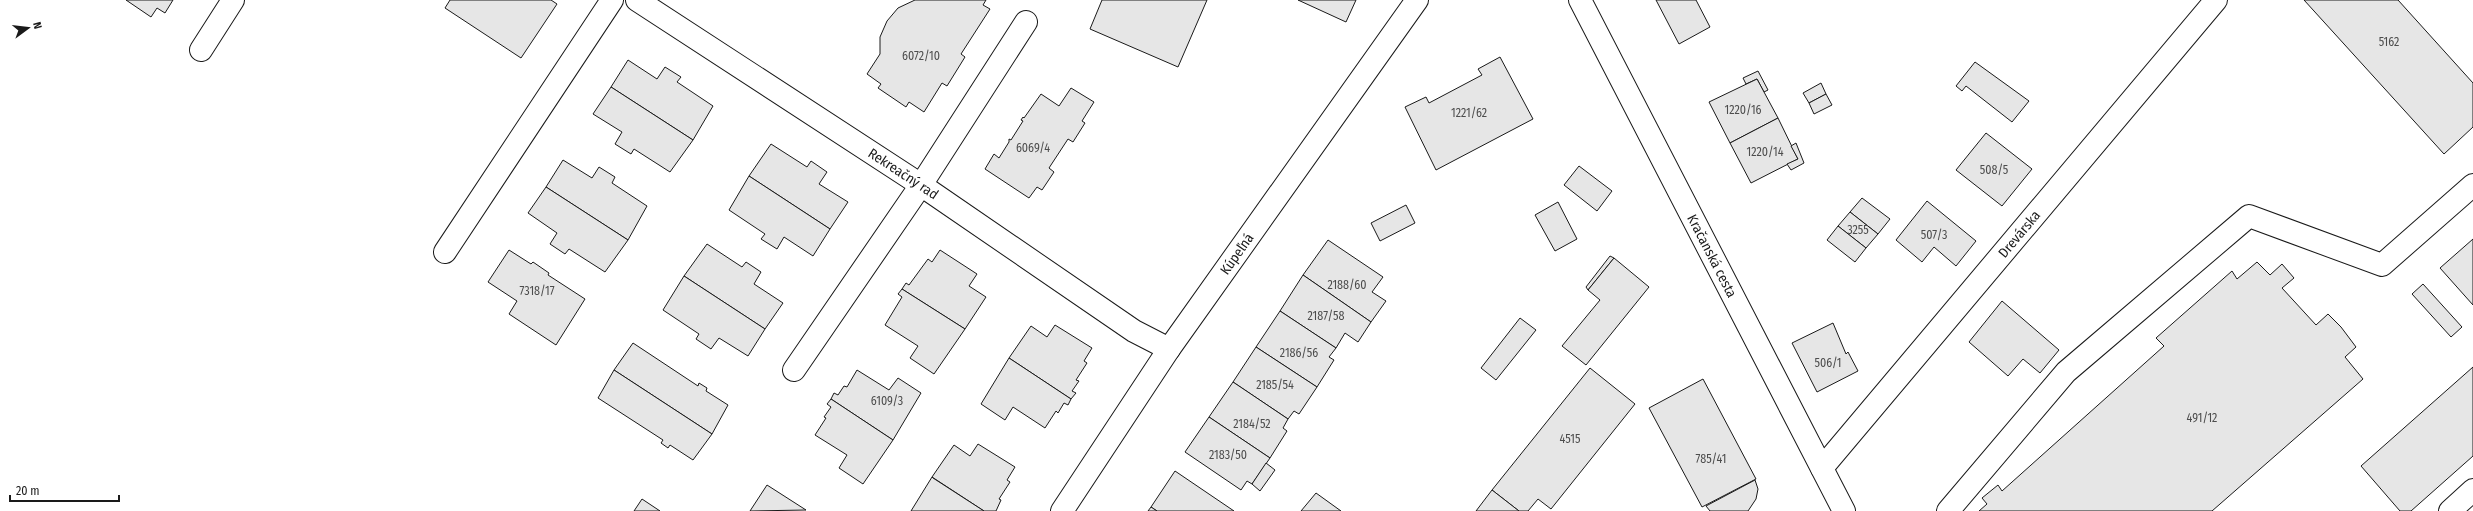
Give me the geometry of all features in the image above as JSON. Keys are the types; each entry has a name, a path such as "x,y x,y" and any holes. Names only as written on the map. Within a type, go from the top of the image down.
{"street":[{"path":"201,50 233,0"},
{"path":"445,252 612,0"},
{"name":"Rekreačný rad","path":"637,0 921,185 1134,331 1169,350"},
{"name":"Kúpeľná","path":"1062,511 1169,350 1417,0"},
{"name":"Kračanská cesta","path":"1580,0 1844,511"},
{"name":"Drevárska","path":"1822,468 2216,0"},
{"path":"794,370 921,185 1026,22"},
{"path":"1948,511 2066,372 2249,216 2382,265 2473,185"},
{"path":"2450,511 2473,490"}],"building":[{"path":"126,0 173,0 165,13 157,8 151,17"},
{"path":"450,0 551,0 557,4 521,58 445,8"},
{"path":"915,0 986,0 983,5 990,9 961,54 965,57 947,86 942,83 924,112 909,102 906,107 878,88 881,84 867,74 880,54 880,37 887,21 898,8"},
{"path":"1102,0 1207,0 1178,67 1090,29"},
{"path":"1298,0 1356,0 1346,22"},
{"path":"1656,0 1696,0 1710,27 1679,44"},
{"path":"2304,0 2398,0 2473,83 2473,127 2444,154"},
{"path":"1500,57 1533,119 1436,170 1405,107 1426,97 1429,103 1482,75 1478,69"},
{"path":"628,60 657,79 665,67 681,77 677,82 713,106 693,140 611,87"},
{"path":"1975,62 2029,101 2012,122 1966,86 1962,91 1956,86"},
{"path":"1758,71 1768,90 1764,92 1757,79 1746,84 1743,78"},
{"path":"1757,79 1778,118 1730,143 1709,102"},
{"path":"1821,83 1826,94 1809,103 1803,93"},
{"path":"611,87 693,140 670,172 634,149 631,154 615,144 622,132 593,114"},
{"path":"1071,88 1094,102 1082,121 1085,123 1073,142 1068,139 1049,168 1054,172 1042,190 1037,187 1029,198 985,169 994,154 999,158 1009,142 1009,139 1011,140 1023,121 1021,120 1041,94 1059,106"},
{"path":"1826,94 1832,105 1814,114 1809,103"},
{"path":"1778,118 1798,159 1751,183 1730,143"},
{"path":"1986,133 2032,169 2002,206 1956,170"},
{"path":"1796,143 1804,163 1791,170 1787,164 1798,159 1791,146"},
{"path":"771,144 807,167 811,161 827,172 819,184 848,202 830,229 749,176"},
{"path":"563,160 592,178 599,167 615,177 612,183 647,206 628,240 546,187"},
{"path":"1579,166 1612,191 1597,211 1564,185"},
{"path":"749,176 830,229 813,256 784,237 777,249 761,239 765,234 729,210"},
{"path":"546,187 628,240 605,272 569,249 565,254 550,244 557,233 528,213"},
{"path":"1862,198 1890,219 1878,234 1850,212"},
{"path":"1927,201 1976,241 1956,266 1934,247 1922,262 1896,240"},
{"path":"1558,202 1577,239 1555,251 1535,215"},
{"path":"1406,205 1415,223 1380,241 1371,223"},
{"path":"1850,212 1878,234 1866,248 1838,226"},
{"path":"1838,226 1866,248 1855,262 1827,240"},
{"path":"2473,239 2473,305 2440,268"},
{"path":"1328,240 1383,277 1372,292 1386,301 1371,322 1303,275"},
{"path":"707,244 742,267 746,262 761,272 754,284 783,303 765,329 684,276"},
{"path":"509,250 531,264 533,262 549,273 548,275 585,299 556,345 509,314 517,301 488,282"},
{"path":"940,250 977,274 969,286 986,297 965,329 902,289 906,283 909,285 928,259 932,262"},
{"path":"1610,256 1614,258 1588,290 1586,287"},
{"path":"1614,258 1649,287 1586,365 1562,346 1600,300 1588,290"},
{"path":"2257,262 2270,275 2282,264 2294,278 2282,288 2316,325 2328,314 2341,327 2356,347 2345,357 2363,379 2212,511 1979,511 1987,504 1982,498 1998,485 2002,491 2164,346 2156,338 2232,271 2237,279"},
{"path":"1303,275 1371,322 1358,342 1345,333 1336,348 1280,311"},
{"path":"684,276 765,329 748,356 719,338 711,349 696,339 699,334 663,310"},
{"path":"2423,284 2462,327 2451,337 2412,294"},
{"path":"902,289 965,329 934,374 910,358 918,346 885,325 902,297 898,294"},
{"path":"2002,301 2059,350 2040,373 2023,359 2008,376 1969,342"},
{"path":"1280,311 1336,348 1329,357 1334,360 1317,387 1256,347"},
{"path":"1520,318 1536,330 1496,380 1481,368"},
{"path":"1833,323 1846,354 1848,352 1858,371 1817,392 1792,343"},
{"path":"1055,325 1092,348 1084,361 1087,363 1076,380 1079,381 1072,391 1076,393 1071,399 1009,358 1031,326 1047,337"},
{"path":"633,343 698,386 699,383 707,388 706,391 728,405 712,434 614,370"},
{"path":"1256,347 1317,387 1299,414 1294,411 1288,419 1233,382"},
{"path":"1009,358 1071,399 1068,405 1064,403 1058,413 1056,411 1045,428 1013,407 1005,420 981,404"},
{"path":"2473,367 2473,456 2411,511 2400,511 2361,466"},
{"path":"1590,368 1635,404 1551,509 1538,499 1528,511 1519,511 1492,490"},
{"path":"614,370 712,434 693,460 670,445 668,448 661,443 663,440 598,398"},
{"path":"857,370 889,390 898,378 921,393 893,440 831,399 834,393 838,395 844,386 847,387"},
{"path":"1703,379 1756,479 1702,507 1649,408"},
{"path":"1233,382 1288,419 1283,428 1287,431 1270,458 1209,417"},
{"path":"831,399 893,440 863,484 839,468 847,455 815,435 831,407 827,404"},
{"path":"1209,417 1270,458 1252,484 1247,481 1241,490 1185,452"},
{"path":"978,444 1015,467 1007,480 1010,482 999,499 1001,500 996,511 984,511 932,477 954,445 970,456"},
{"path":"1266,463 1275,470 1260,491 1252,484"},
{"path":"1175,471 1234,511 1157,511 1151,507"},
{"path":"932,477 933,478 984,511 911,511"},
{"path":"1755,480 1758,489 1756,499 1748,511 1710,511 1706,506"},
{"path":"767,485 806,510 750,511"},
{"path":"1492,490 1519,511 1476,511"},
{"path":"1316,493 1341,511 1301,511"},
{"path":"642,499 660,511 634,511"},
{"path":"1151,507 1157,511 1148,511"}]}
